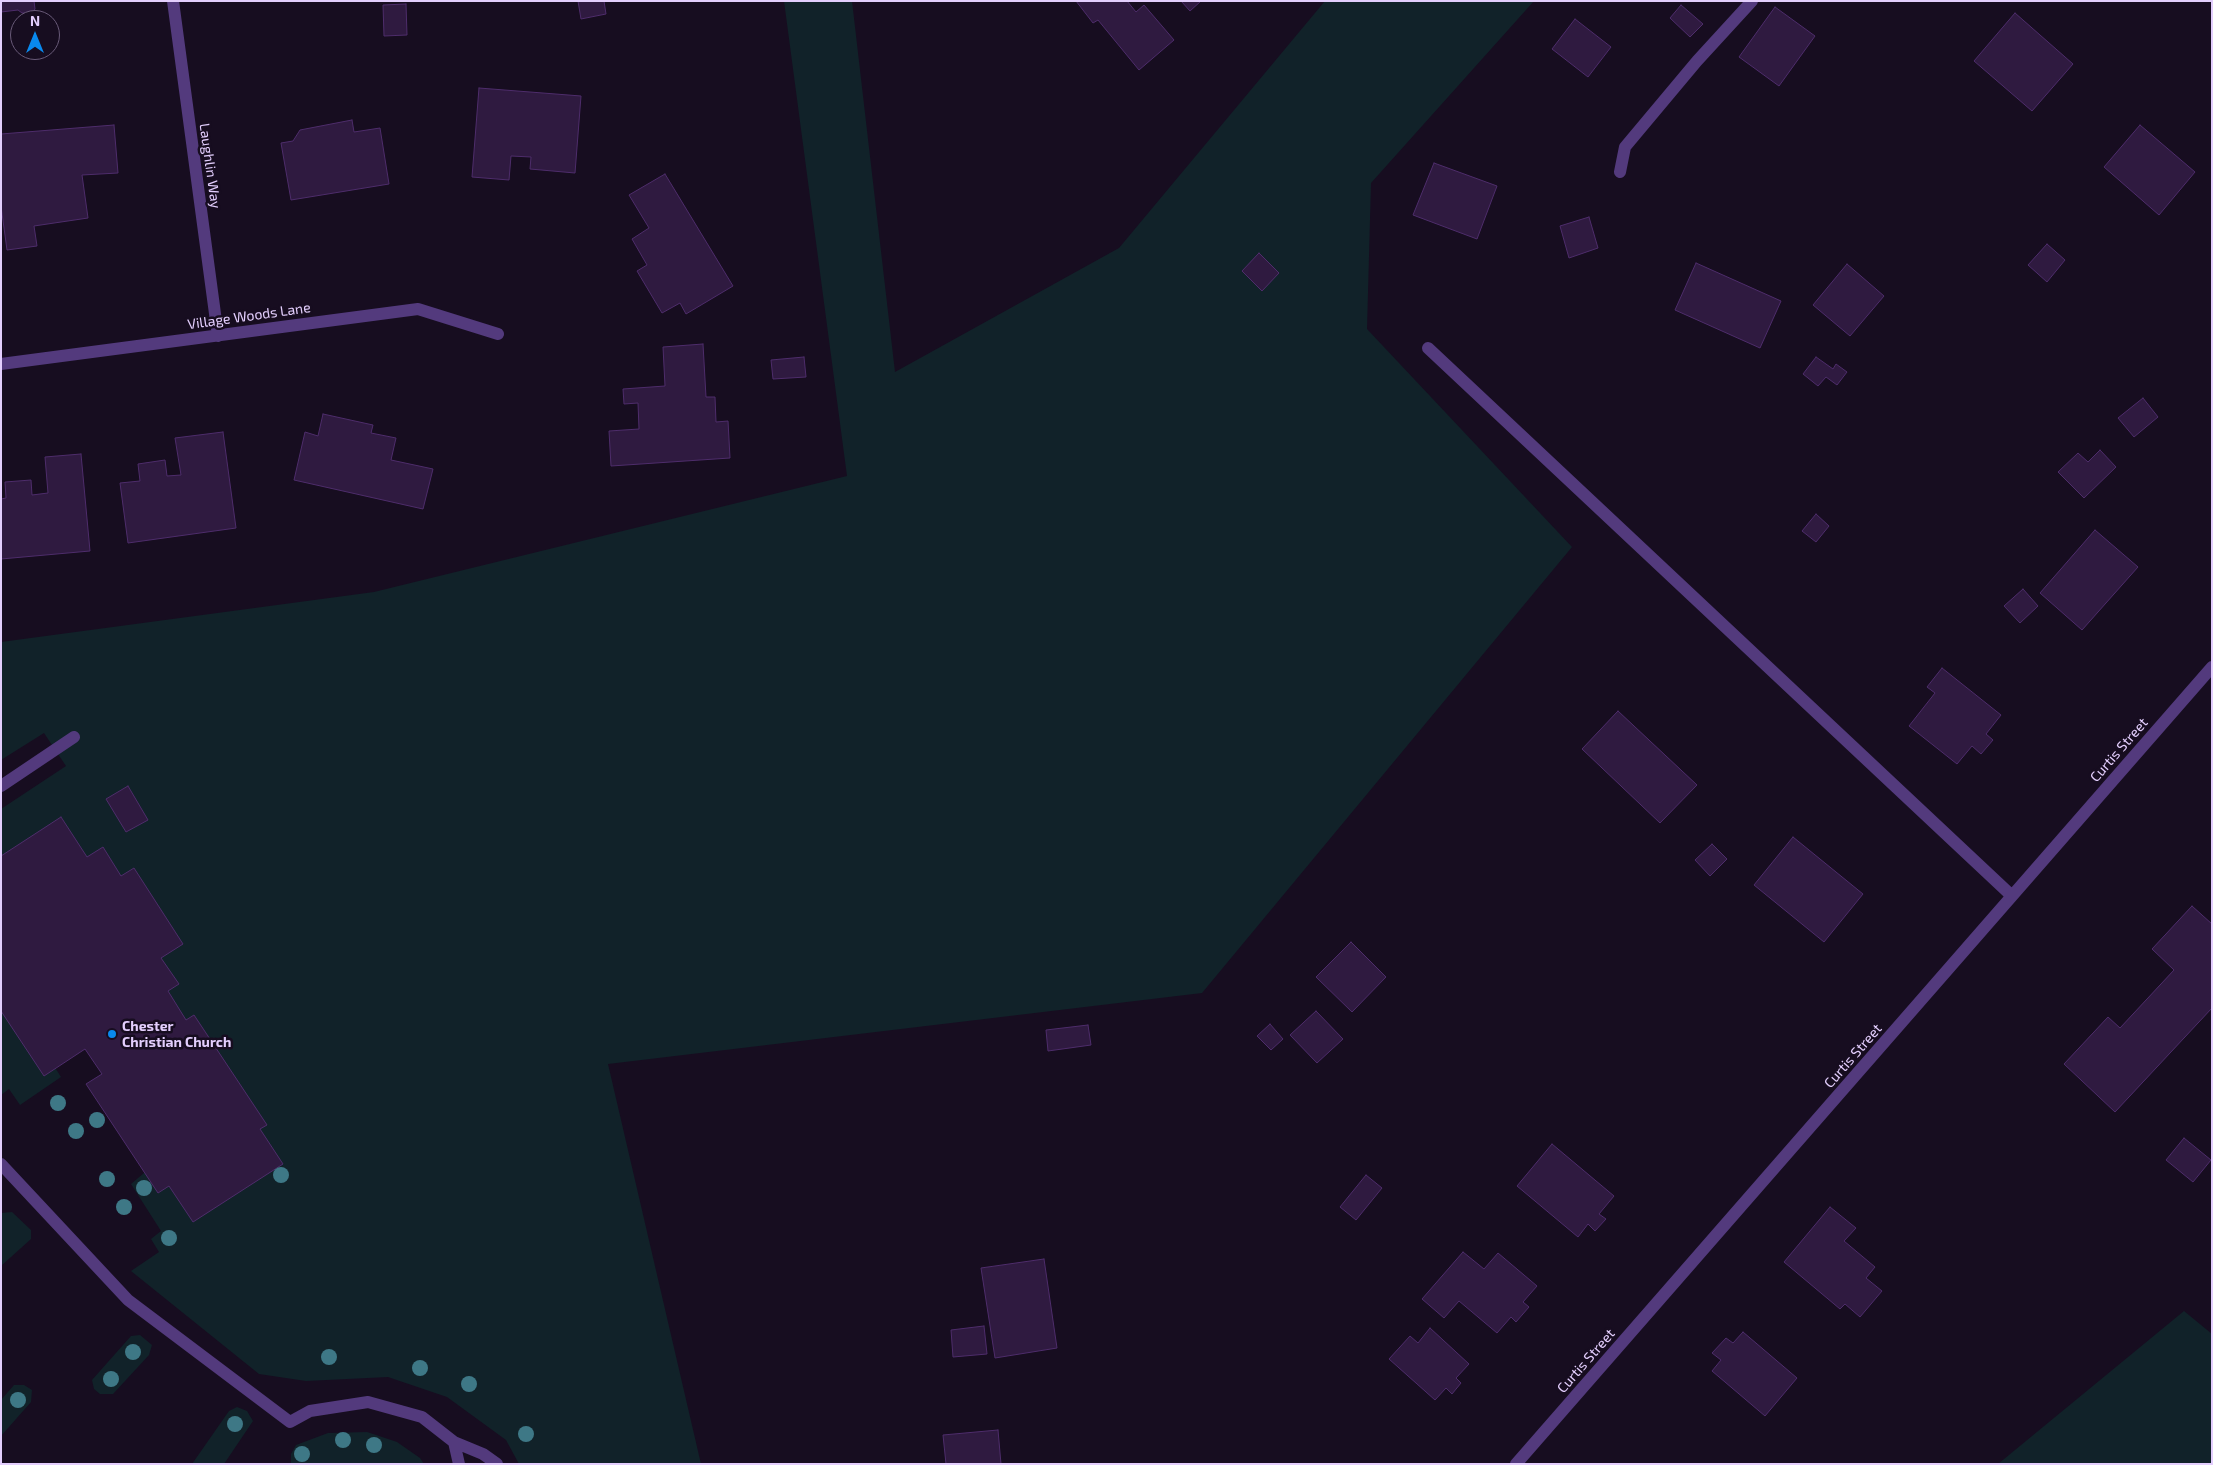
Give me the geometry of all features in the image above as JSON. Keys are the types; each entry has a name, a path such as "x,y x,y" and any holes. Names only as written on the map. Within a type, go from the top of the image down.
{"street":[{"name":"Laughlin Way","path":"173,1 218,336"},
{"path":"1620,172 1625,147 1697,61 1752,1"},
{"name":"Village Woods Lane","path":"1,364 418,309 498,334"},
{"path":"1428,348 2012,896"},
{"name":"Curtis Street","path":"1516,1464 2212,667"},
{"path":"1,786 74,737"},
{"path":"1,1164 128,1300 290,1422 310,1411 368,1402 422,1417 454,1442 483,1454 497,1464"},
{"path":"454,1442 459,1464"}],"shaded area":[{"path":"784,1 852,1 895,372 1119,248 1325,1 1534,1 1371,183 1367,329 1572,547 1202,993 608,1064 701,1464 519,1464 506,1440 447,1397 388,1377 306,1381 259,1374 131,1271 159,1252 151,1239 161,1231 131,1184 157,1162 90,1043 54,1066 61,1077 20,1105 9,1089 1,1095 1,809 66,766 44,733 1,760 1,642 374,592 847,476"},
{"path":"12,1212 31,1230 31,1239 1,1266 1,1213"},
{"path":"2184,1311 2212,1334 2212,1464 1998,1464"},
{"path":"140,1335 152,1345 149,1355 113,1394 100,1394 94,1389 92,1380 131,1336"},
{"path":"14,1385 24,1385 32,1390 31,1402 1,1436 1,1400"},
{"path":"237,1407 247,1411 253,1421 224,1464 192,1464 229,1411"},
{"path":"367,1432 397,1442 420,1458 424,1464 291,1464 291,1454 296,1445 328,1433"}],"building":[{"path":"1,1 34,1 34,10 1,12"},
{"path":"578,1 604,1 606,14 581,19"},
{"path":"1076,1 1127,1 1136,12 1144,5 1174,40 1139,70 1098,20 1093,23"},
{"path":"1181,1 1201,1 1190,11"},
{"path":"406,4 407,35 384,36 383,5"},
{"path":"1681,5 1703,24 1690,37 1670,18"},
{"path":"1775,7 1815,36 1779,86 1739,57"},
{"path":"2015,13 2073,64 2032,111 1974,61"},
{"path":"1575,19 1611,47 1588,77 1552,49"},
{"path":"479,88 581,96 575,173 530,169 531,157 511,156 509,180 472,177"},
{"path":"352,120 354,132 380,128 389,184 291,200 281,143 293,141 300,130"},
{"path":"114,125 118,173 82,175 88,218 34,226 37,246 7,250 1,206 1,134"},
{"path":"2140,125 2195,172 2159,215 2104,167"},
{"path":"1434,163 1497,186 1477,239 1413,215"},
{"path":"665,174 733,286 686,314 680,303 662,313 637,271 647,265 632,239 649,228 629,195"},
{"path":"1589,217 1598,248 1569,258 1560,226"},
{"path":"2047,244 2065,260 2047,282 2028,265"},
{"path":"1259,253 1279,273 1262,291 1242,271"},
{"path":"1696,263 1781,301 1760,348 1675,310"},
{"path":"1847,264 1884,296 1850,336 1813,305"},
{"path":"703,344 706,397 715,397 716,422 728,421 730,458 611,466 609,431 639,429 638,403 624,404 623,389 665,386 663,347"},
{"path":"804,357 806,377 773,379 771,360"},
{"path":"1816,357 1833,369 1836,364 1847,372 1837,385 1826,377 1818,386 1803,374"},
{"path":"2143,398 2158,417 2134,437 2118,418"},
{"path":"323,414 373,425 371,433 396,438 391,460 433,469 423,509 294,480 305,432 318,436"},
{"path":"223,432 236,528 128,543 120,483 140,481 138,464 165,460 167,476 181,475 175,438"},
{"path":"2100,450 2116,467 2084,498 2058,472 2078,453 2088,462"},
{"path":"81,454 90,551 1,559 1,499 6,498 5,482 31,480 32,495 48,493 45,457"},
{"path":"1816,514 1829,526 1816,542 1802,531"},
{"path":"2095,530 2138,567 2082,630 2040,593"},
{"path":"2023,589 2038,606 2020,623 2004,606"},
{"path":"1942,668 2001,715 1986,734 1993,740 1981,754 1972,746 1957,764 1909,726 1935,693 1927,687"},
{"path":"1618,711 1697,785 1660,823 1582,749"},
{"path":"128,786 148,820 126,832 106,799"},
{"name":"Chester Christian Church","path":"61,817 87,857 103,847 121,876 134,868 183,944 161,958 179,984 168,991 186,1020 194,1015 267,1125 260,1129 283,1164 193,1222 169,1186 158,1193 86,1084 102,1074 85,1049 44,1076 1,1011 1,856"},
{"path":"1793,837 1863,894 1824,942 1754,885"},
{"path":"1712,844 1727,859 1710,876 1695,860"},
{"path":"2192,906 2212,924 2212,1008 2115,1112 2064,1064 2108,1017 2120,1028 2174,970 2152,949"},
{"path":"1351,942 1386,977 1352,1012 1316,977"},
{"path":"1316,1011 1343,1039 1317,1063 1290,1035"},
{"path":"1270,1024 1283,1039 1271,1050 1257,1036"},
{"path":"1088,1025 1091,1045 1048,1051 1046,1030"},
{"path":"2184,1138 2211,1160 2193,1182 2166,1160"},
{"path":"1552,1144 1614,1196 1599,1214 1606,1219 1595,1231 1588,1224 1578,1237 1517,1186"},
{"path":"1366,1175 1382,1188 1356,1220 1340,1207"},
{"path":"1830,1207 1856,1228 1844,1241 1875,1267 1866,1278 1882,1291 1860,1317 1845,1304 1840,1309 1784,1262"},
{"path":"1463,1252 1484,1269 1498,1253 1537,1286 1523,1302 1529,1307 1516,1322 1511,1317 1497,1333 1459,1301 1444,1318 1422,1299"},
{"path":"1044,1259 1057,1348 995,1358 981,1268"},
{"path":"984,1326 987,1354 953,1357 951,1330"},
{"path":"1430,1328 1469,1364 1456,1378 1461,1383 1452,1394 1446,1388 1435,1400 1389,1359 1410,1336 1418,1343"},
{"path":"1743,1332 1797,1378 1765,1416 1712,1371 1721,1360 1712,1353 1726,1338 1733,1343"},
{"path":"998,1430 1001,1464 946,1464 943,1435"}],"place":[{"name":"Chester Christian Church","path":"112,1034"}]}
